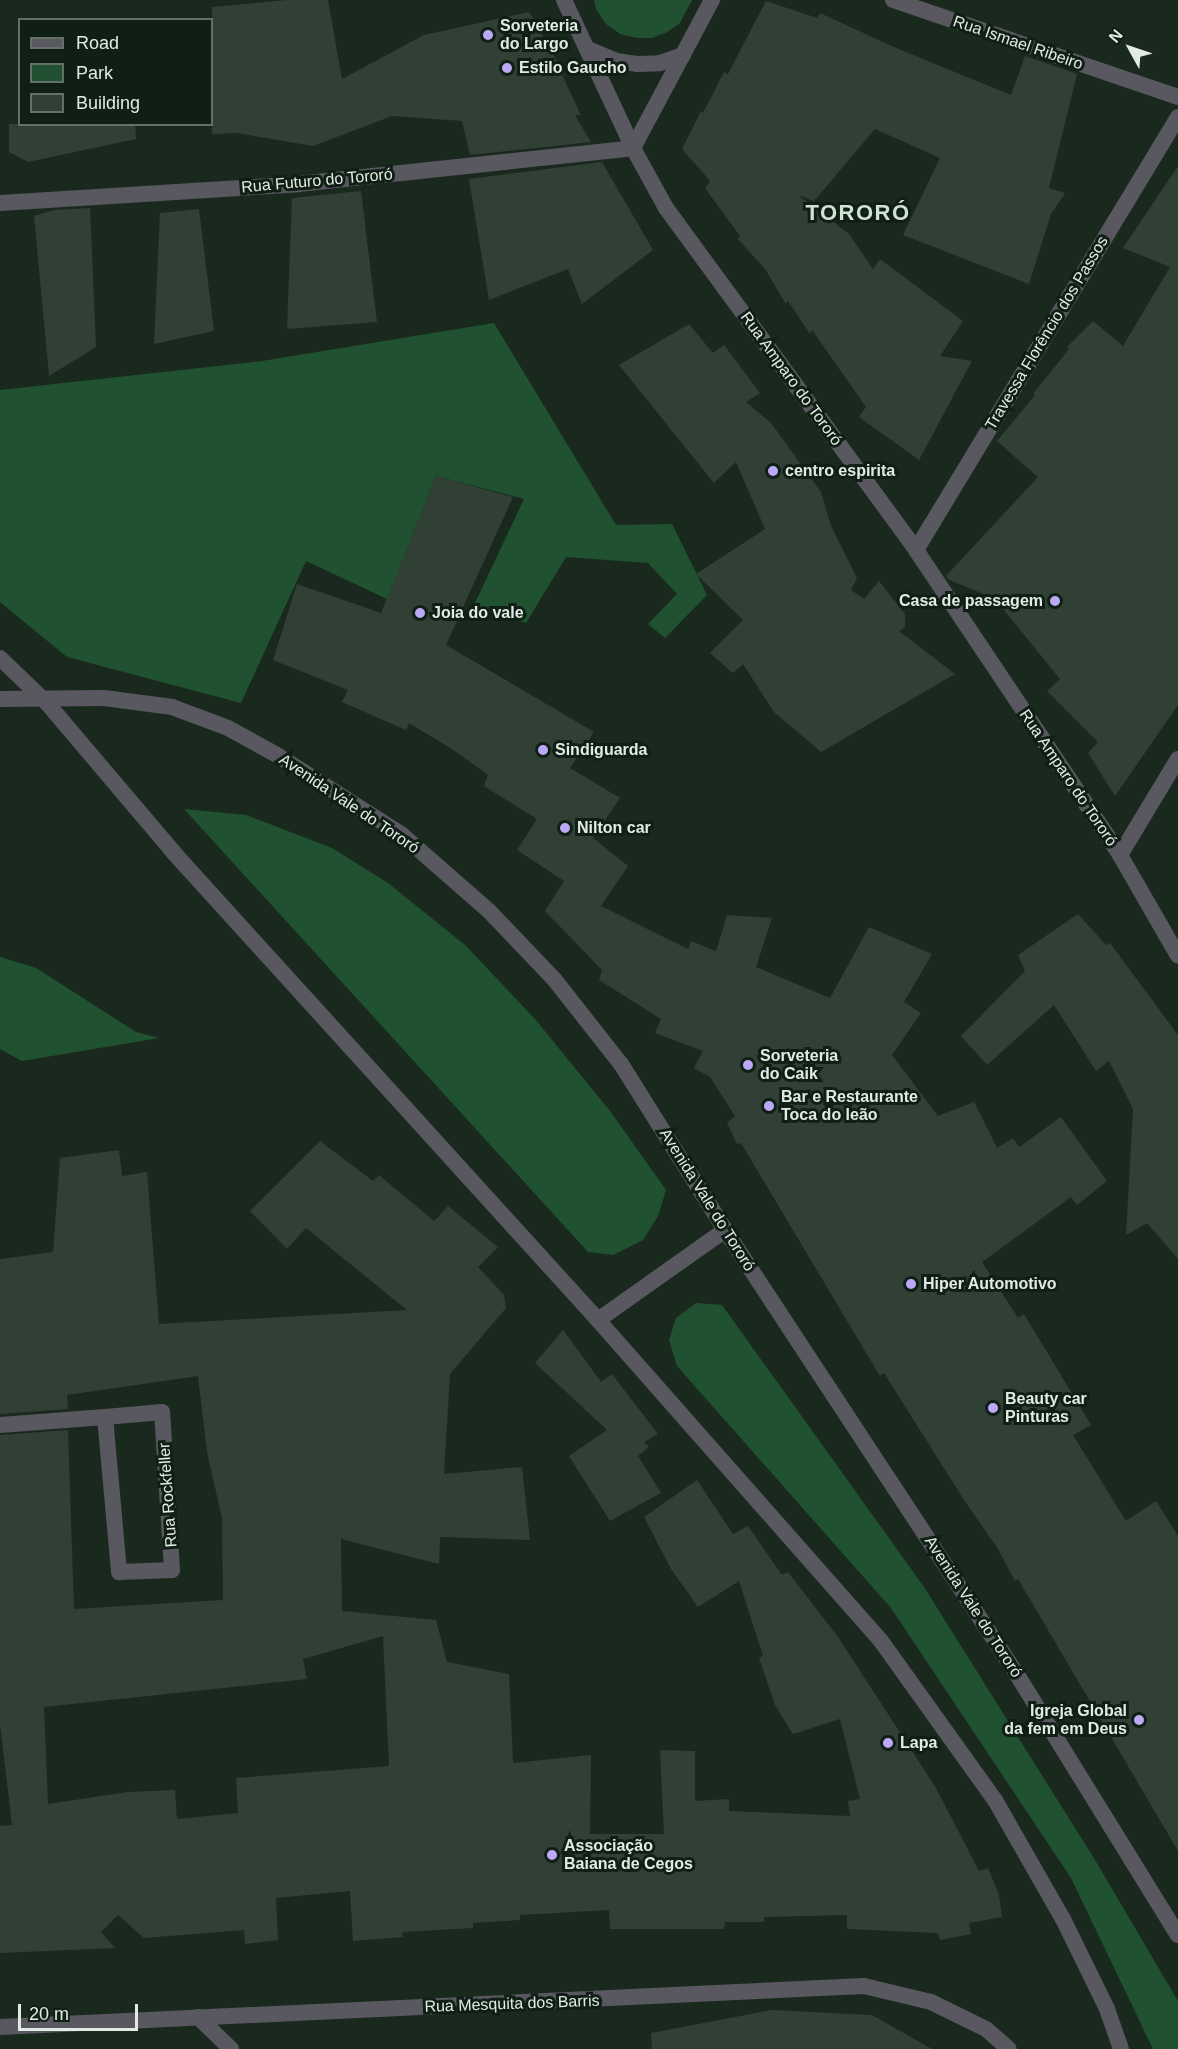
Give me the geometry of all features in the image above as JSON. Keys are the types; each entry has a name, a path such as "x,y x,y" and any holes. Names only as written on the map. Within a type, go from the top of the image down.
{"street":[{"name":"Rua Amparo do Tororó","path":"564,0 633,148 666,208 916,550 1120,855 1178,956"},
{"path":"633,148 712,0"},
{"name":"Rua Ismael Ribeiro","path":"893,0 1178,97"},
{"path":"588,49 616,61 637,64 660,63 683,55"},
{"name":"Travessa Florêncio dos Passos","path":"916,550 1178,117"},
{"name":"Rua Futuro do Tororó","path":"0,203 298,184 633,148"},
{"path":"0,658 47,703 174,852 598,1320 881,1641 996,1800 1063,1919 1107,2009 1121,2049"},
{"name":"Avenida Vale do Tororó","path":"0,699 104,698 172,707 228,728 277,755 401,834 489,911 554,979 621,1064 725,1230 1016,1673 1178,1935"},
{"path":"1120,855 1178,759"},
{"path":"598,1320 725,1230"},
{"name":"Rua Rockfeller","path":"0,1425 162,1412 172,1570 119,1572 105,1417"},
{"name":"Rua Mesquita dos Barris","path":"0,2027 864,1986 931,2002 986,2030 1009,2049"},
{"path":"198,2017 231,2049"}],"green space":[{"path":"594,0 692,0 680,23 667,32 652,38 637,38 620,34 606,24 596,9"},
{"path":"494,323 616,525 672,524 707,595 665,638 648,624 677,594 648,563 566,557 526,623 474,605 524,499 436,476 387,599 306,561 241,703 67,657 0,602 0,390 262,361"},
{"path":"184,809 246,815 332,848 388,883 465,945 535,1019 610,1111 666,1190 658,1216 643,1240 613,1255 588,1252"},
{"path":"0,957 36,968 136,1032 159,1038 22,1061 0,1049"},
{"path":"696,1303 722,1305 924,1587 1095,1860 1178,2001 1178,2049 1153,2049 1071,1878 891,1608 677,1366 669,1340 676,1318"}],"building":[{"path":"287,0 328,0 342,79 424,35 529,12 565,75 562,75 581,115 575,115 591,142 470,155 462,121 392,116 313,146 237,133 212,134 212,7"},
{"path":"766,1 817,18 820,13 896,48 1011,95 1025,56 1077,74 1049,188 1065,193 1051,214 1029,284 903,235 940,158 875,129 814,201 798,195 849,234 873,269 880,259 963,321 940,356 972,361 919,460 859,417 866,407 812,330 810,334 788,301 786,304 765,269 738,239 740,236 705,188 710,181 682,149 724,72 728,74"},
{"path":"9,124 18,124 18,126 135,126 136,139 28,162 9,152"},
{"path":"602,162 653,250 582,304 568,269 489,300 469,179"},
{"path":"1178,166 1178,705 1115,796 1088,753 1098,742 1047,691 1060,679 994,598 949,580 946,576 1038,477 997,441 1035,395 1033,394 1069,349 1067,347 1093,321 1123,346 1170,267 1123,248"},
{"path":"361,191 377,322 287,329 292,198"},
{"path":"90,208 96,347 49,376 34,216 54,210"},
{"path":"199,209 214,331 154,344 160,213"},
{"path":"689,324 713,353 724,345 760,393 746,402 771,423 821,492 831,526 857,578 851,590 864,599 879,581 905,614 905,627 899,631 955,674 821,752 774,712 743,664 733,673 710,653 743,620 696,574 765,529 736,462 714,483 619,365"},
{"path":"436,476 513,497 446,645 594,732 570,768 620,798 593,838 628,866 601,906 688,949 691,941 716,951 727,915 772,918 756,967 830,998 869,927 932,954 904,1002 921,1013 892,1055 938,1116 974,1102 997,1148 1013,1138 1019,1147 1061,1117 1107,1181 1077,1205 1071,1197 982,1262 1018,1318 1024,1314 1091,1425 1073,1435 1126,1521 1156,1501 1178,1536 1178,1851 1018,1579 1015,1581 998,1549 964,1500 884,1373 880,1376 741,1143 737,1144 727,1123 735,1116 710,1077 694,1068 703,1051 655,1033 661,1019 599,980 602,970 545,911 564,881 517,850 537,819 484,786 488,775 452,749 409,723 406,730 342,702 348,690 273,660 297,584 381,613"},
{"path":"1078,914 1106,945 1110,943 1178,1035 1178,1259 1147,1223 1126,1235 1133,1109 1109,1061 1096,1071 1054,1005 987,1065 961,1036 1025,971 1018,955"},
{"path":"320,1141 373,1181 379,1175 434,1221 448,1206 498,1247 478,1267 504,1295 506,1308 450,1374 444,1474 522,1467 530,1540 440,1537 439,1564 341,1539 342,1611 436,1620 447,1662 509,1674 513,1763 591,1755 590,1834 664,1834 660,1750 695,1751 695,1801 729,1799 729,1811 850,1816 848,1801 860,1799 840,1719 793,1734 775,1705 759,1658 763,1656 739,1581 698,1607 671,1569 644,1517 697,1480 733,1534 748,1526 782,1575 788,1572 838,1637 936,1788 979,1871 988,1868 999,1895 1002,1917 969,1923 971,1934 940,1940 938,1933 847,1929 847,1915 764,1917 764,1922 725,1922 724,1929 610,1929 609,1910 520,1915 520,1920 473,1923 473,1928 402,1932 403,1937 353,1941 350,1891 276,1898 278,1940 245,1944 244,1930 144,1938 118,1915 101,1932 115,1948 0,1953 0,1826 12,1825 0,1724 0,1435 68,1430 74,1609 223,1600 222,1518 207,1452 198,1376 67,1395 68,1409 0,1414 0,1259 53,1252 60,1158 119,1150 122,1176 147,1172 159,1324 407,1310 306,1228 287,1249 250,1211","holes":["383,1636 389,1766 236,1778 238,1813 177,1819 175,1790 128,1792 48,1804 44,1707 307,1679 303,1659"]},
{"path":"563,1330 601,1382 612,1374 658,1434 644,1442 649,1447 638,1456 661,1493 610,1521 569,1456 607,1430 535,1363"},
{"path":"772,2010 872,2015 932,2049 652,2049 651,2033"}],"place":[{"name":"Sorveteria do Largo","path":"488,35"},
{"name":"Estilo Gaucho","path":"507,68"},
{"name":"centro espirita","path":"773,471"},
{"name":"Casa de passagem","path":"1055,601"},
{"name":"Joia do vale","path":"420,613"},
{"name":"Sindiguarda","path":"543,750"},
{"name":"Nilton car","path":"565,828"},
{"name":"Sorveteria do Caik","path":"748,1065"},
{"name":"Bar e Restaurante Toca do leão","path":"769,1106"},
{"name":"Hiper Automotivo","path":"911,1284"},
{"name":"Beauty car Pinturas","path":"993,1408"},
{"name":"Igreja Global da fem em Deus","path":"1139,1720"},
{"name":"Lapa","path":"888,1743"},
{"name":"Associação Baiana de Cegos","path":"552,1855"}],"district":[{"name":"TORORÓ","path":"858,213"}]}
